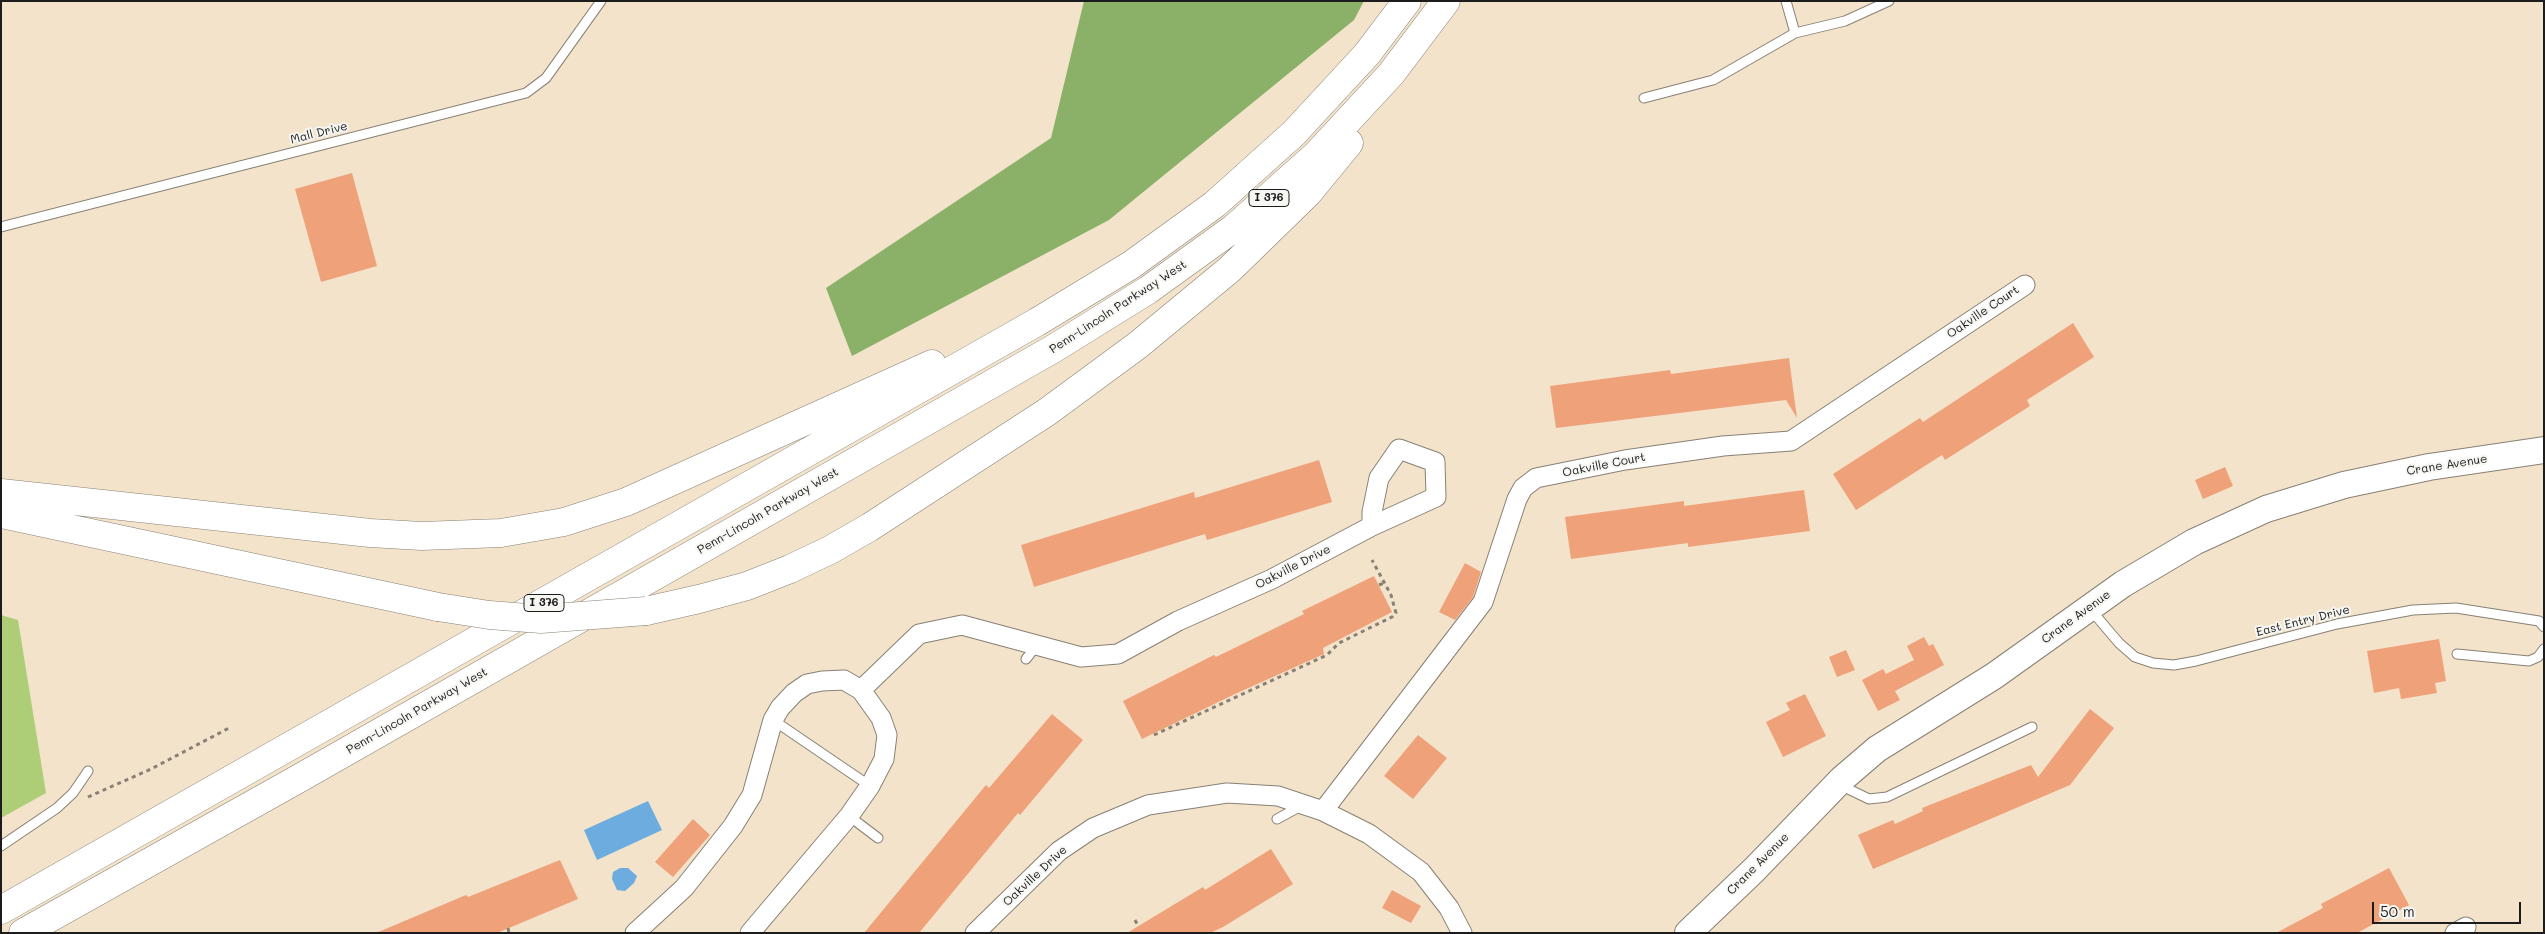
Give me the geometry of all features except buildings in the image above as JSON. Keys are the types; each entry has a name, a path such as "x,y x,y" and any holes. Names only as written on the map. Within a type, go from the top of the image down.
{"highway":[{"name":"I 376","path":"1,910 1086,294 1172,236 1255,169 1331,94 1366,54 1407,1"},
{"path":"1,514 438,607 489,615 541,619 646,611 747,586 790,569 830,550 870,527 1047,412 1138,346 1230,270 1308,193 1369,116 1446,1"},
{"name":"Penn-Lincoln Parkway West","path":"23,933 298,779 1044,354 1148,290 1234,228 1316,155 1391,74 1446,1"},
{"path":"1,493 370,533 467,536 535,528 596,513 655,490 1086,294"}],"street":[{"name":"Oakville Court","path":"1323,811 1482,602 1517,499 1523,488 1536,478 1625,460 1724,446 1791,440 2025,284"},
{"name":"Crane Avenue","path":"1688,933 1754,870 1859,763 1890,739 1994,676 2088,607 2194,542 2266,509 2387,475 2544,450"},
{"name":"Oakville Drive","path":"861,690 919,634 962,625 1032,652 1081,657 1118,654 1178,621 1272,579 1372,526"},
{"path":"635,933 684,888 733,826 752,795 774,720 780,708 794,693 807,684 822,680 844,680 861,690 881,718 887,735 884,758 870,786 849,816 750,933"},
{"name":"Oakville Drive","path":"975,933 1059,850 1093,828 1148,805 1227,793 1278,796 1323,811 1369,834 1420,872 1449,908 1462,933"}],"lane":[{"name":"Mall Drive","path":"1,227 526,93 546,78 602,1"},
{"path":"1786,1 1795,33"},
{"path":"1644,98 1713,80 1795,33 1845,21 1889,1"},
{"name":"East Entry Drive","path":"2088,607 2118,643 2135,657 2153,663 2174,665 2337,624 2413,610 2456,608 2538,621 2544,627"},
{"path":"2457,654 2529,661 2538,657 2544,649"},
{"path":"774,720 870,786"},
{"path":"1838,784 1869,799 1887,797 2032,727"},
{"path":"1,846 57,808 73,793 88,771"},
{"path":"1277,819 1303,804"},
{"path":"849,816 878,838"}],"path":[{"path":"1154,736 1327,655 1339,643 1392,617 1396,613 1372,560"},
{"path":"1379,586 1384,583"},
{"path":"57,808 151,769 231,727"},
{"path":"1135,920 1138,926"},
{"path":"508,928 509,933"}],"green space":[{"path":"1084,1 1364,1 1354,20 1109,220 852,356 826,288 1051,138"},
{"path":"1,615 18,620 46,793 1,818"}],"water":[{"path":"648,801 662,830 597,860 584,830"},
{"path":"620,868 628,868 637,876 634,883 625,891 617,890 612,879 613,872"}]}
